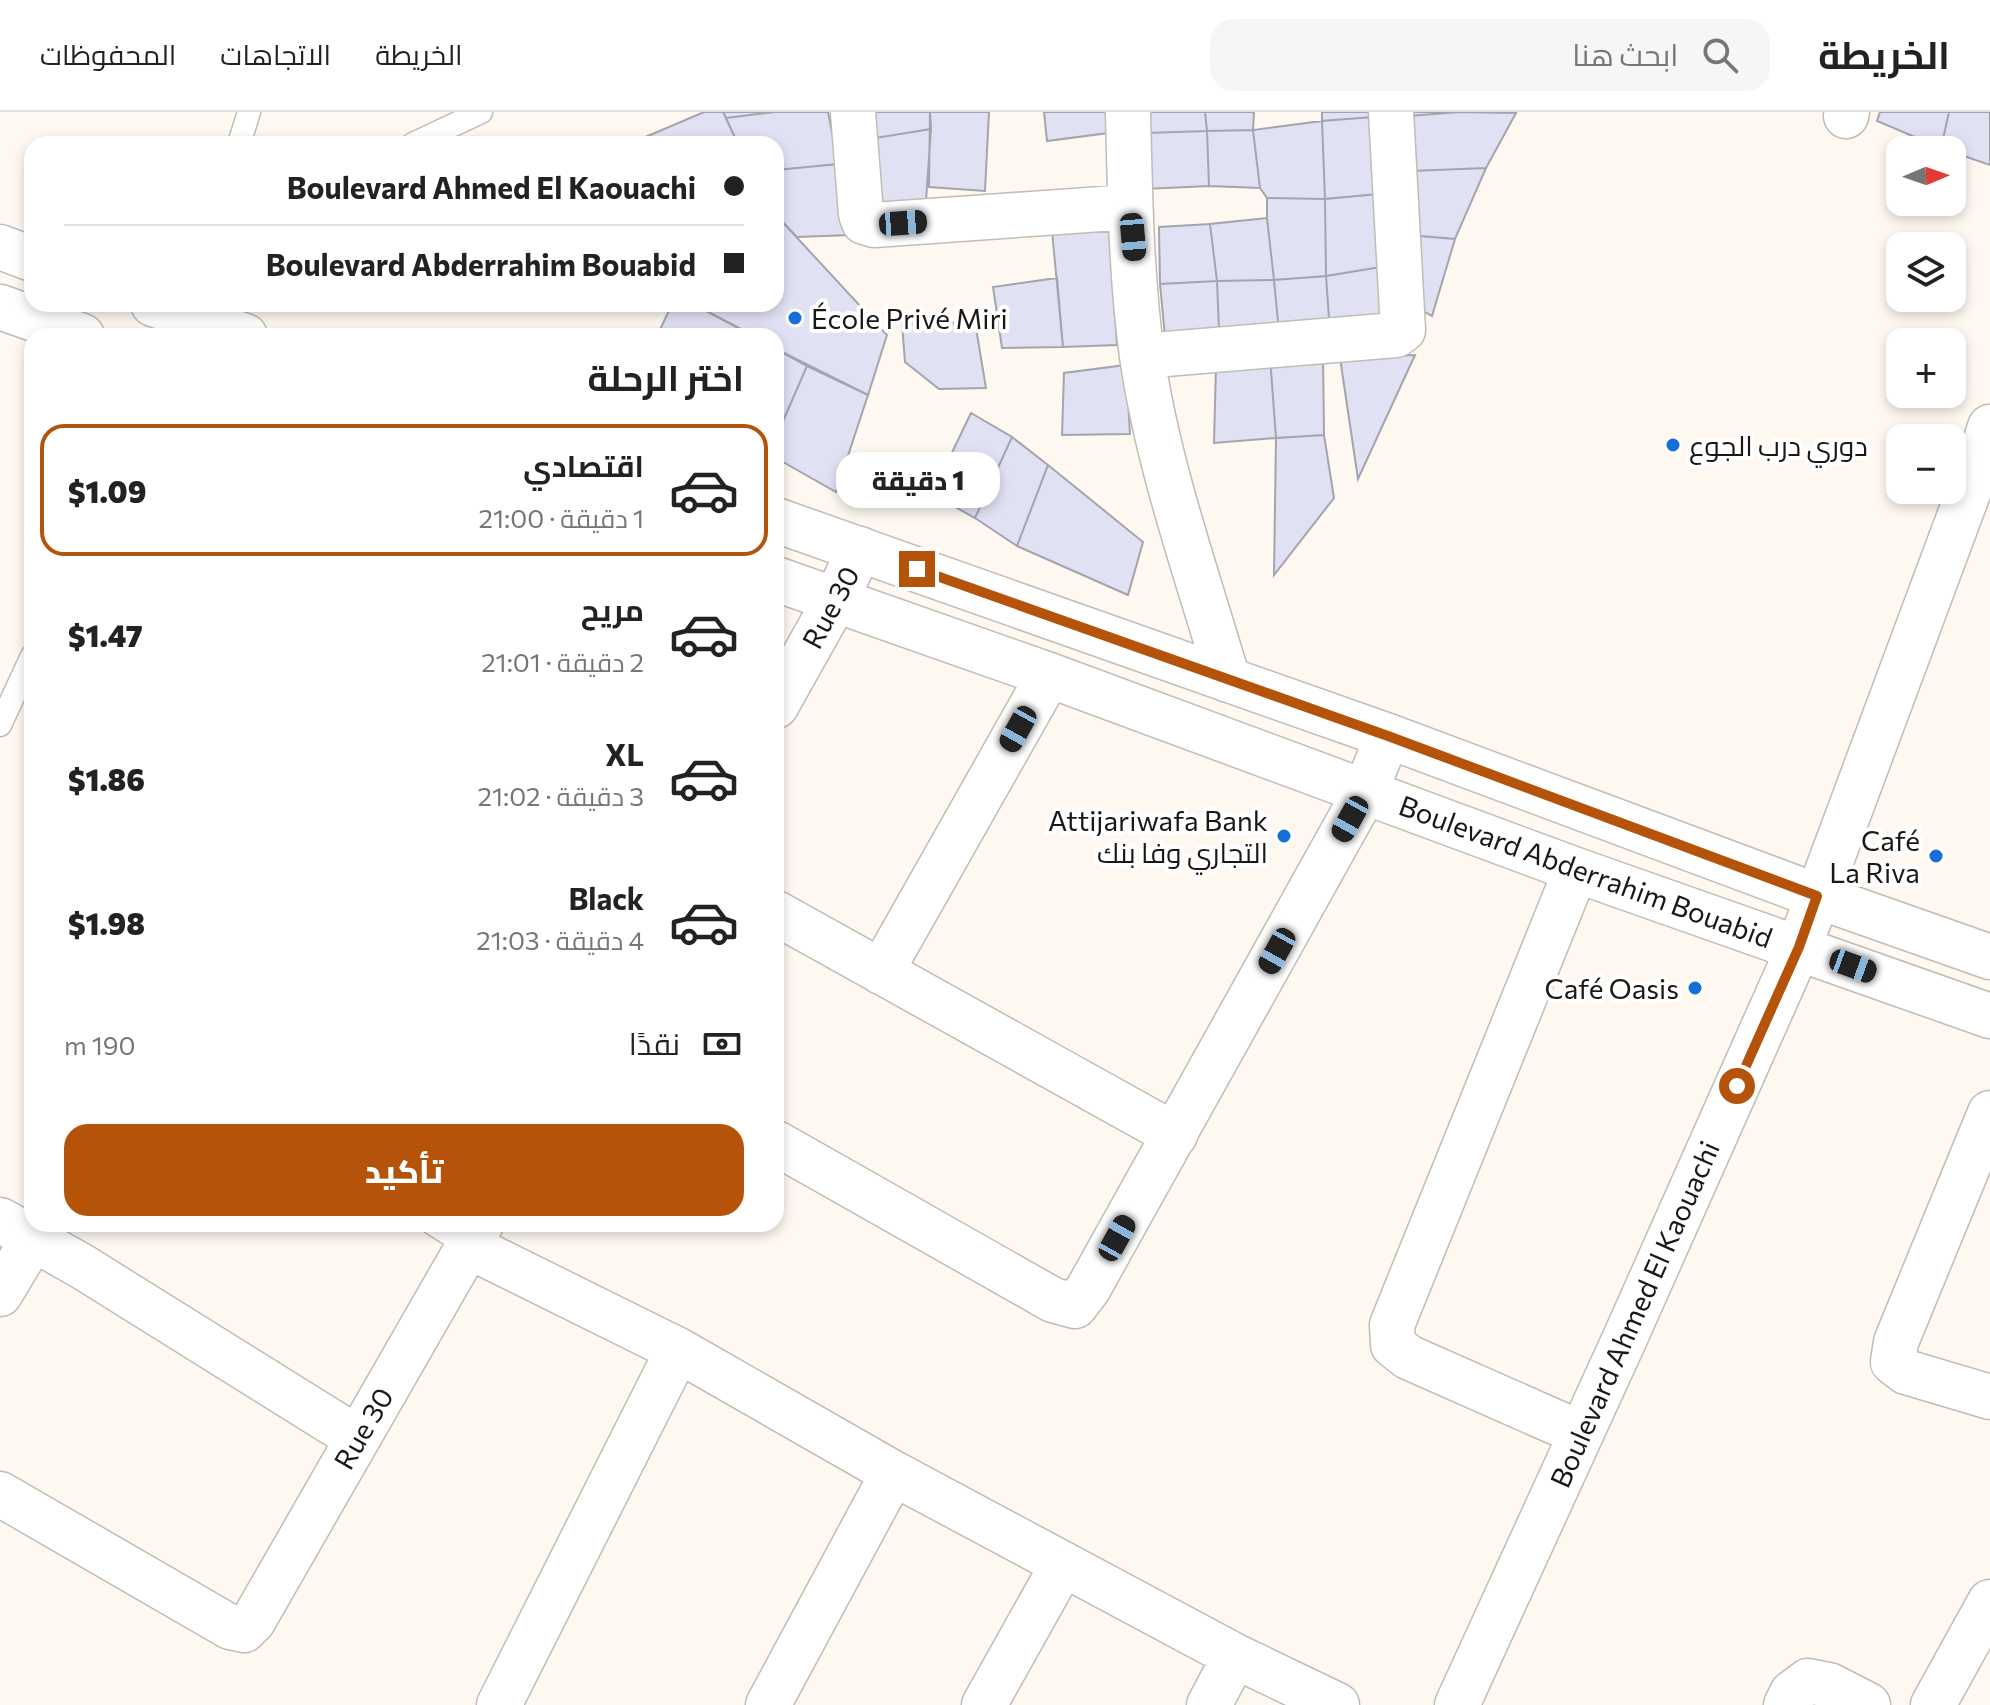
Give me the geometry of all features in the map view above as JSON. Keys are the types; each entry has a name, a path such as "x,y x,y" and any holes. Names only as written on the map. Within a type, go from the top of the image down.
{"street":[{"path":"853,112 864,222 874,225 1130,207"},
{"path":"1128,112 1130,207 1142,356 1164,457 1228,680"},
{"path":"1142,356 1396,335 1403,330 1391,112"},
{"path":"0,247 24,256"},
{"path":"0,307 59,328"},
{"path":"176,315 219,328"},
{"name":"Boulevard Ahmed El Kaouachi","path":"1457,1705 1799,947 1984,472 1990,427"},
{"name":"Boulevard Abderrahim Bouabid","path":"784,523 1388,736 1990,957"},
{"name":"Rue 30","path":"784,692 860,549"},
{"name":"Boulevard Abderrahim Bouabid","path":"784,582 1049,675 1576,870 1990,1016"},
{"path":"881,972 1049,675"},
{"path":"784,1148 1053,1300 1075,1306 1088,1289 1175,1135 1365,792 1388,736"},
{"path":"1576,870 1392,1325 1393,1345 1408,1357 1580,1433"},
{"path":"784,917 1175,1135"},
{"path":"1990,1113 1896,1342 1893,1362 1906,1372 1990,1397"},
{"path":"0,1294 17,1229 357,1438"},
{"name":"Rue 30","path":"0,1494 230,1627 244,1630 253,1621 357,1438 460,1232"},
{"path":"463,1232 893,1473 1235,1656 1337,1705"},
{"path":"499,1705 678,1350"},
{"path":"768,1705 893,1473"},
{"path":"984,1705 1063,1564"},
{"path":"1933,1705 1990,1602"},
{"path":"1209,1705 1235,1656"},
{"path":"1786,1705 1792,1693 1808,1681 1829,1685 1868,1705"}],"lane":[{"path":"242,136 249,112"},
{"path":"430,136 481,112"},
{"path":"0,725 24,673"}],"building":[{"path":"704,112 723,112 734,136 648,136"},
{"path":"723,112 774,112 726,118"},
{"path":"774,112 828,112 838,164 784,169 784,136 734,136 726,118"},
{"path":"865,112 930,112 931,129 869,139"},
{"path":"930,112 989,112 985,191 929,187"},
{"path":"1044,112 1108,112 1108,133 1047,141"},
{"path":"1145,112 1205,112 1207,131 1146,133"},
{"path":"1205,112 1254,112 1253,130 1207,131"},
{"path":"1322,112 1373,112 1373,117 1322,121"},
{"path":"1409,112 1460,112 1409,116"},
{"path":"1460,112 1516,113 1486,168 1410,171 1409,116"},
{"path":"1880,112 1949,112 1944,136 1913,136 1877,121"},
{"path":"1949,112 1990,112 1990,165 1966,157 1966,136 1944,136"},
{"path":"1373,117 1378,194 1325,199 1322,121"},
{"path":"1322,121 1325,199 1267,198 1260,188 1253,130"},
{"path":"931,129 925,215 871,218 869,139"},
{"path":"1253,130 1260,188 1209,186 1207,131"},
{"path":"1207,131 1209,186 1144,189 1146,133"},
{"path":"838,164 851,235 797,237 784,223 784,169"},
{"path":"1486,168 1455,239 1420,236 1410,171"},
{"path":"1378,194 1387,266 1326,276 1325,199"},
{"path":"1267,198 1325,199 1326,276 1274,280"},
{"path":"1267,218 1274,280 1217,281 1210,224"},
{"name":"École Privé Miri","path":"784,224 887,335 868,395 784,353 784,328 738,328 708,312 784,312"},
{"path":"1210,224 1217,281 1160,284 1159,227"},
{"path":"1109,229 1117,345 1063,347 1052,231"},
{"path":"1420,236 1455,239 1432,316 1418,308"},
{"path":"1387,266 1389,334 1330,332 1326,276"},
{"path":"1326,276 1330,332 1279,332 1274,280"},
{"path":"1057,278 1063,347 1002,348 993,287"},
{"path":"1274,280 1279,332 1219,331 1217,281"},
{"path":"1217,281 1219,331 1165,336 1160,284"},
{"path":"668,312 708,312 739,328 661,328"},
{"path":"975,322 986,388 939,389 905,362 902,324"},
{"path":"784,353 807,366 784,419"},
{"path":"1323,354 1324,435 1276,438 1270,357"},
{"path":"1415,355 1358,479 1340,358"},
{"path":"1270,357 1276,438 1214,443 1216,366"},
{"path":"1126,365 1130,434 1062,435 1064,373"},
{"path":"807,366 868,395 836,492 784,463 784,419"},
{"path":"971,413 1012,437 975,518 932,494"},
{"path":"1324,435 1334,498 1274,575 1276,438"},
{"path":"1012,437 1048,465 1017,546 975,518"},
{"path":"1048,465 1143,542 1128,595 1017,546"}],"place":[{"name":"École Privé Miri","path":"795,318"},
{"name":"دوري درب الجوع","path":"1673,445"},
{"name":"Attijariwafa Bank التجاري وفا بنك","path":"1284,836"},
{"name":"Café La Riva","path":"1936,856"},
{"name":"Café Oasis","path":"1695,988"}],"route":[{"path":"917,569 1388,736 1817,896 1799,947 1737,1086"}]}
